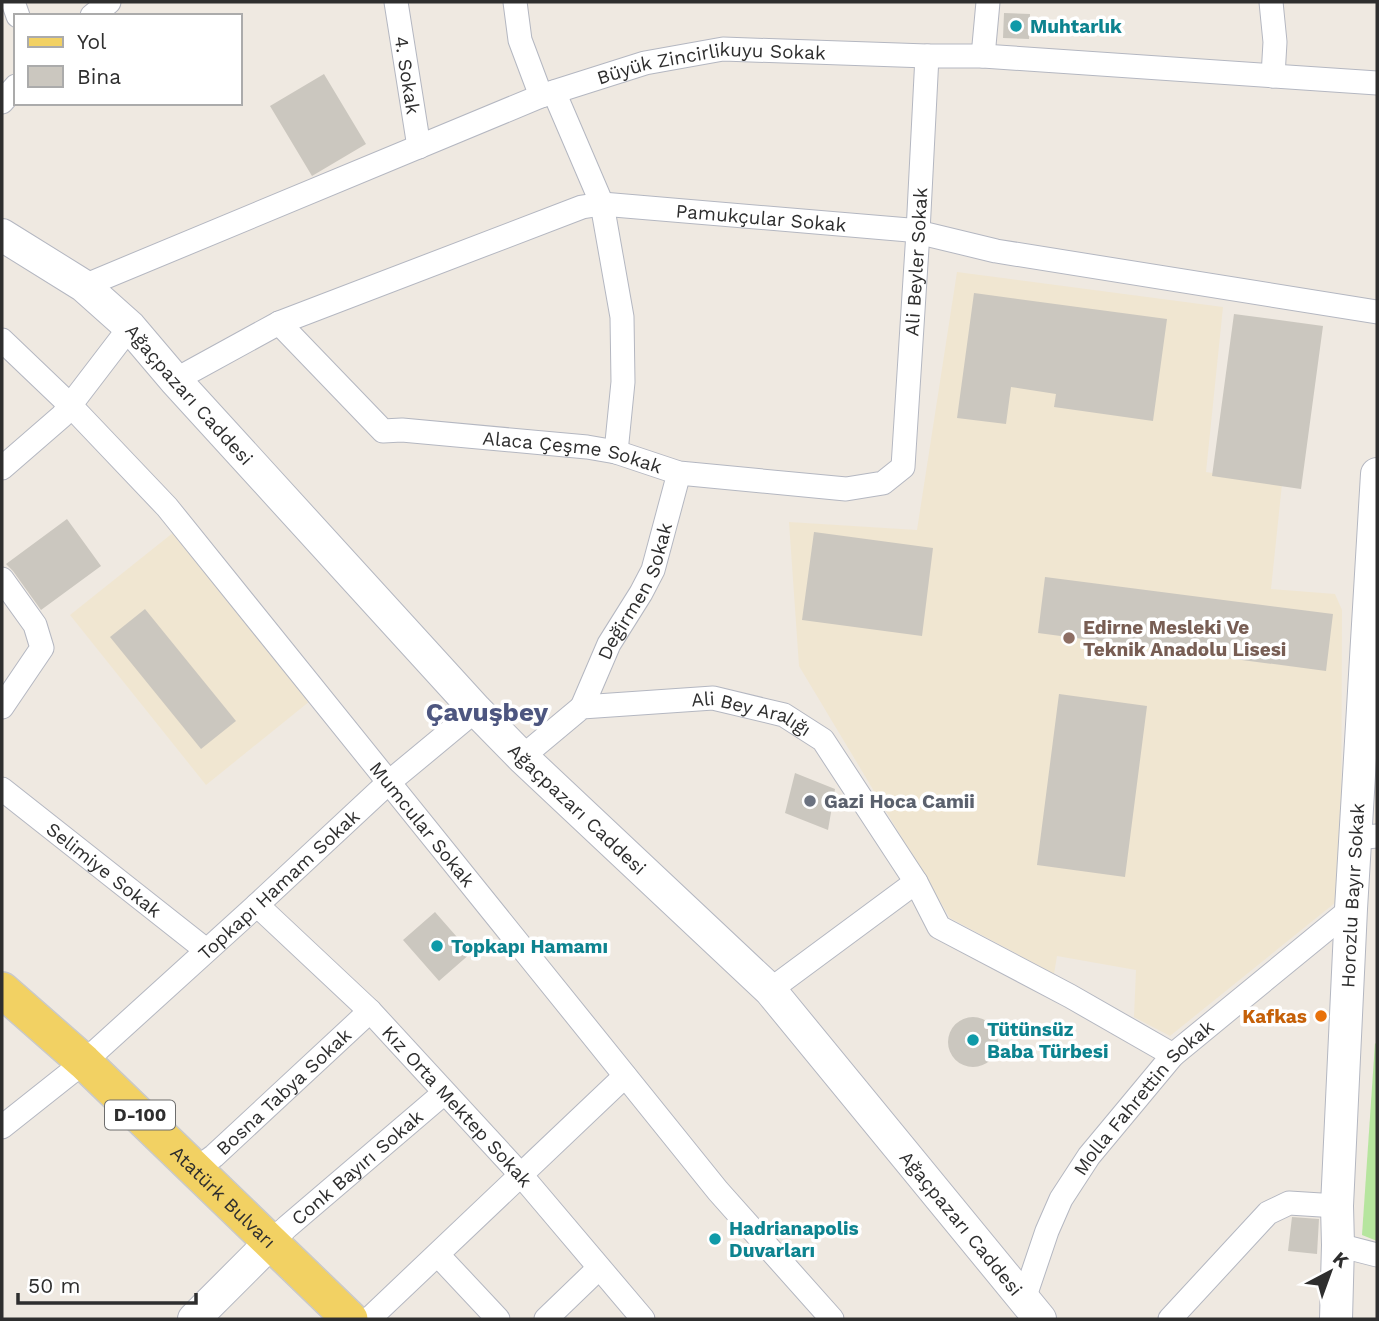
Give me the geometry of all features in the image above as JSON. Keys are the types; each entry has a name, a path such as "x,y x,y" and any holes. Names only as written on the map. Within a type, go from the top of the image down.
{"main road":[{"name":"Atatürk Bulvarı","path":"2,990 84,1062 349,1319"}],"street":[{"path":"95,14 110,2"},
{"name":"4. Sokak","path":"396,2 419,147"},
{"path":"515,2 520,40 602,204 622,317 623,382 616,452"},
{"path":"983,56 988,2"},
{"path":"1272,2 1275,41 1273,76"},
{"name":"Büyük Zincirlikuyu Sokak","path":"84,286 548,94 645,62 723,49 983,56 1377,83"},
{"name":"Ali Beyler Sokak","path":"903,467 926,56"},
{"path":"2,102 14,88"},
{"name":"Pamukçular Sokak","path":"175,380 279,323 582,207 602,204 918,232 996,251 1377,312"},
{"name":"Ağaçpazarı Caddesi","path":"2,235 84,286 130,327 175,380 476,710 522,757 770,990 1032,1309"},
{"name":"Alaca Çeşme Sokak","path":"279,323 383,430 587,447 616,452 679,473 846,489 883,482 903,467"},
{"path":"2,468 62,416 130,327"},
{"name":"Mumcular Sokak","path":"2,340 70,405 167,507 718,1191 832,1319"},
{"name":"Değirmen Sokak","path":"582,707 609,644 653,570 679,473"},
{"name":"Horozlu Bayır Sokak","path":"1336,1319 1337,1206 1351,909 1366,837 1377,474"},
{"path":"2,579 35,625 42,648 2,707"},
{"name":"Ali Bey Aralığı","path":"582,707 713,698 784,715 823,740 916,882 939,927 1070,996 1173,1055"},
{"path":"522,757 582,707"},
{"name":"Topkapı Hamam Sokak","path":"2,1126 84,1062 388,783 476,710"},
{"name":"Selimiye Sokak","path":"2,789 206,950"},
{"path":"770,990 916,882"},
{"name":"Kız Orta Mektep Sokak","path":"257,905 370,1011 521,1175 643,1319"},
{"name":"Molla Fahrettin Sokak","path":"1032,1309 1047,1231 1061,1199 1089,1156 1173,1055 1351,909"},
{"name":"Bosna Tabya Sokak","path":"196,1169 214,1156 370,1011"},
{"path":"369,1319 625,1076"},
{"name":"Conk Bayırı Sokak","path":"271,1242 444,1093"},
{"path":"1170,1319 1268,1213 1289,1203 1337,1206"},
{"path":"194,1319 271,1242"},
{"path":"1338,1245 1377,1255"},
{"path":"438,1255 498,1319"},
{"path":"546,1319 599,1268"}],"shaded area":[{"name":"Edirne Mesleki Ve Teknik Anadolu Lisesi","path":"957,272 1223,307 1206,472 1282,484 1271,589 1335,594 1342,610 1341,898 1170,1036 1134,1017 1136,970 1057,956 1054,974 950,918 799,666 789,522 917,530"},
{"path":"174,532 310,701 206,785 70,615"}],"green space":[{"path":"1375,1043 1377,1045 1377,1241 1362,1235"}],"building":[{"name":"Muhtarlık","path":"1004,13 1030,14 1029,39 1003,38"},
{"path":"324,74 366,144 312,176 270,106"},
{"path":"974,293 1167,319 1153,421 1054,407 1056,394 1011,387 1006,424 957,418"},
{"path":"1234,314 1323,326 1301,489 1212,476"},
{"path":"67,519 101,566 41,610 6,564"},
{"path":"814,532 933,548 922,636 802,620"},
{"path":"1045,577 1333,614 1326,671 1038,633"},
{"path":"145,609 236,721 201,749 110,637"},
{"path":"1059,694 1147,706 1125,877 1037,865"},
{"name":"Gazi Hoca Camii","path":"795,773 835,789 828,830 785,813"},
{"name":"Topkapı Hamamı","path":"435,912 471,953 439,981 403,940"},
{"name":"Tütünsüz Baba Türbesi","path":"973,1017 991,1024 998,1042 991,1060 973,1067 955,1060 948,1042 955,1024"},
{"path":"1292,1217 1319,1219 1317,1254 1288,1251"}],"place":[{"name":"Muhtarlık","path":"1016,26"},
{"name":"Edirne Mesleki Ve Teknik Anadolu Lisesi","path":"1069,638"},
{"name":"Gazi Hoca Camii","path":"810,801"},
{"name":"Topkapı Hamamı","path":"437,946"},
{"name":"Kafkas","path":"1321,1016"},
{"name":"Tütünsüz Baba Türbesi","path":"973,1040"},
{"name":"Hadrianapolis Duvarları","path":"715,1239"}],"district":[{"name":"Çavuşbey","path":"487,712"}]}
